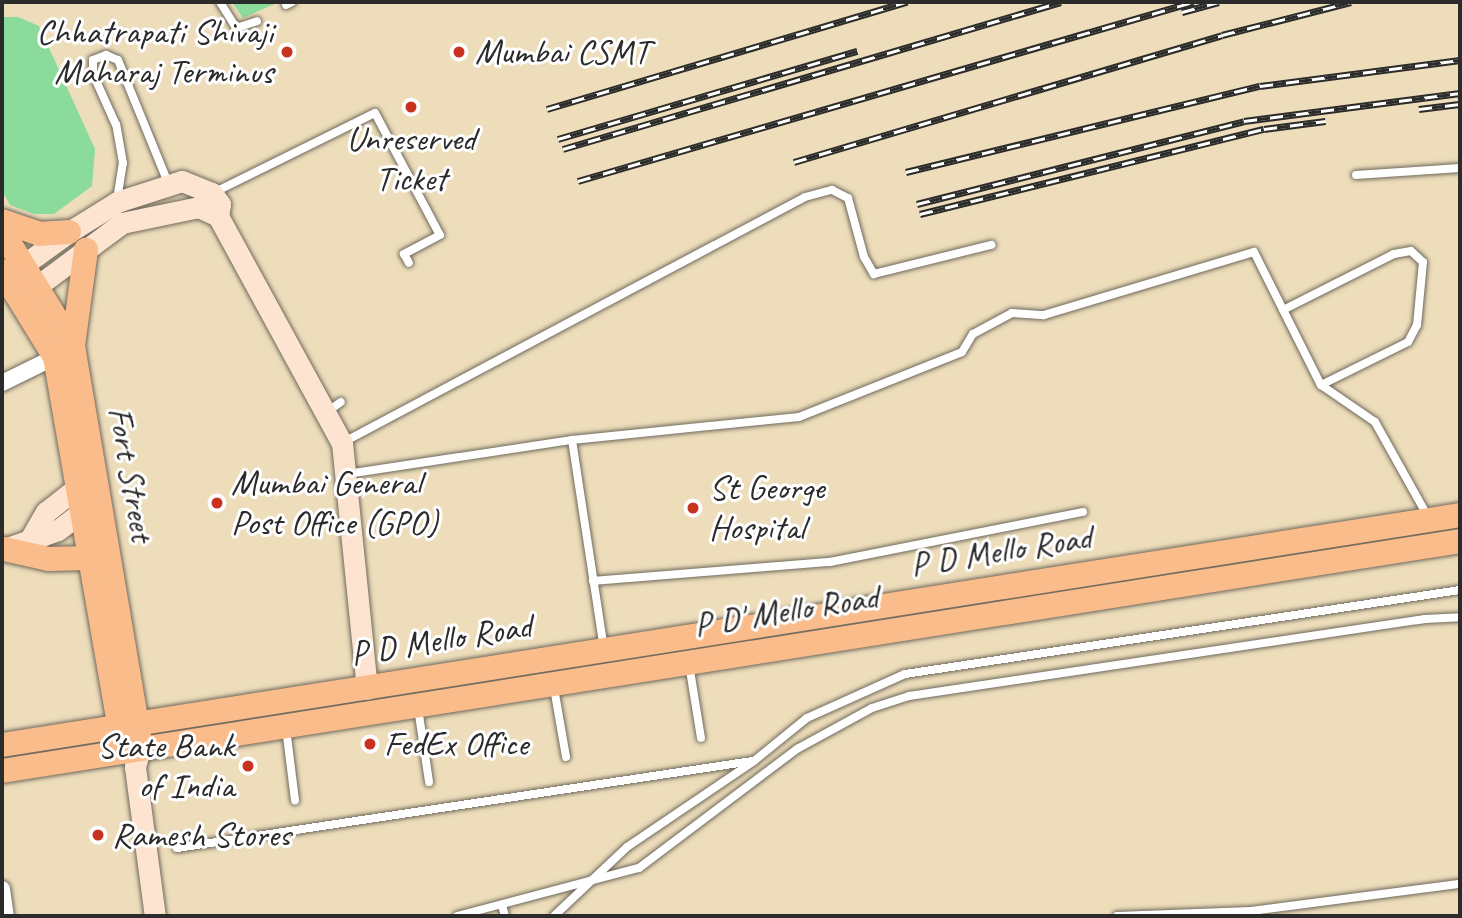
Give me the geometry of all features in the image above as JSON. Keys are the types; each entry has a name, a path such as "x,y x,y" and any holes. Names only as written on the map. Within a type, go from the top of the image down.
{"main road":[{"path":"2,221 39,234 69,232 120,213 169,184 182,181 212,193 220,205 218,216"},
{"path":"18,278 86,250 120,213 199,207 218,216 334,407 347,474 366,688"},
{"name":"Fort Street","path":"2,231 18,278 64,351 133,755"},
{"path":"18,278 69,232"},
{"path":"64,351 86,250"},
{"path":"3,550 58,530 89,492"},
{"name":"Fort Street","path":"89,492 89,558 128,724"},
{"name":"P D Mello Road","path":"2,745 1460,515"},
{"name":"P D' Mello Road","path":"2,771 133,755 285,725 1460,541"},
{"path":"3,550 48,559 89,558"},
{"path":"133,755 155,916"}],"street":[{"path":"2,383 64,351"},
{"path":"2,888 6,916"}],"lane":[{"path":"220,2 236,28 257,21"},
{"path":"120,213 123,163 116,125 93,74 93,60 106,55 118,60 169,184"},
{"path":"212,193 375,113 440,235 404,254 409,263"},
{"path":"1356,175 1460,168"},
{"path":"342,443 805,197 832,190 848,198 864,257 874,274 991,245"},
{"path":"1283,310 1394,254 1411,251 1423,262 1418,325 1408,342 1321,385"},
{"path":"347,474 572,440 799,416 962,352 973,334 1013,313 1044,315 1254,252 1321,385 1375,422 1429,520"},
{"path":"572,440 607,675"},
{"path":"593,581 830,562 1083,512"},
{"path":"554,916 584,884 634,842 754,761 807,718 905,674 1460,590"},
{"path":"457,916 639,868 797,750 872,708 909,696 1411,621 1460,617"},
{"path":"689,662 701,738"},
{"path":"553,685 566,757"},
{"path":"417,705 429,782"},
{"path":"285,725 295,800"},
{"path":"177,849 754,761"},
{"path":"1117,916 1251,911 1460,884"},
{"path":"502,905 505,916"}],"green space":[{"path":"232,2 279,2 243,18"},
{"path":"2,17 18,17 39,26 95,149 92,186 54,214 34,214 10,205 2,191"}],"railway":[{"path":"547,109 907,2"},
{"path":"563,149 1061,2"},
{"path":"578,181 1193,2"},
{"path":"1182,12 1219,2"},
{"path":"794,162 1222,35 1351,2"},
{"path":"558,139 857,51"},
{"path":"906,172 1260,86 1460,60"},
{"path":"917,204 1244,121 1460,93"},
{"path":"1419,109 1460,104"},
{"path":"920,214 1264,129 1325,121"}],"place":[{"name":"Chhatrapati Shivaji Maharaj Terminus","path":"287,52"},
{"name":"Mumbai CSMT","path":"459,52"},
{"name":"Unreserved Ticket","path":"411,107"},
{"name":"Mumbai General Post Office (GPO)","path":"217,503"},
{"name":"St George Hospital","path":"693,508"},
{"name":"FedEx Office","path":"370,744"},
{"name":"State Bank of India","path":"248,766"},
{"name":"Ramesh Stores","path":"98,835"}]}
